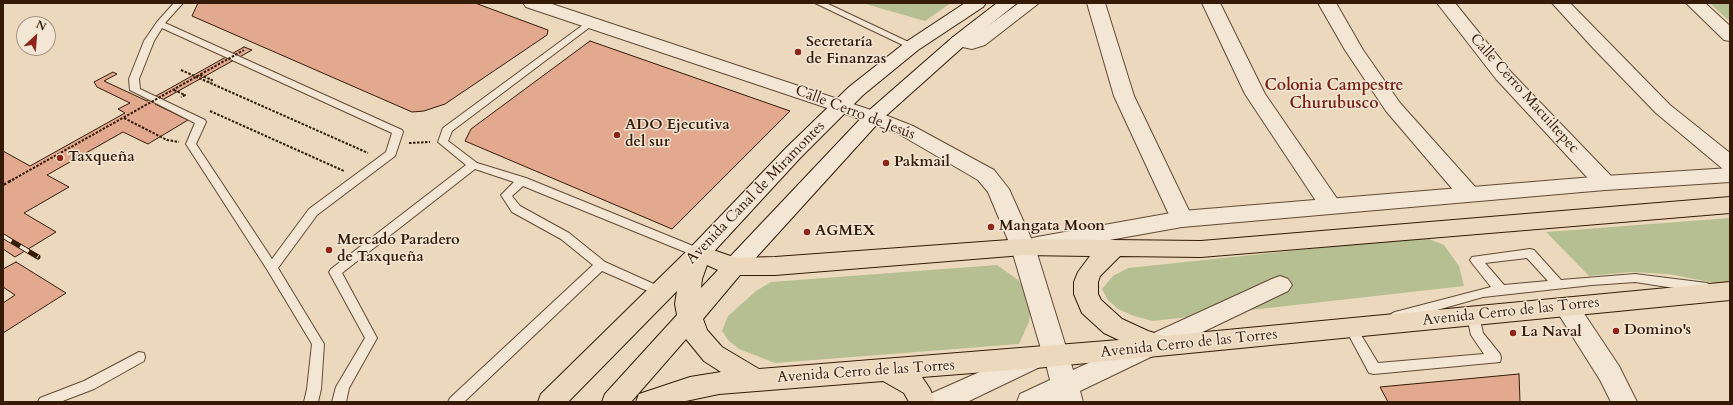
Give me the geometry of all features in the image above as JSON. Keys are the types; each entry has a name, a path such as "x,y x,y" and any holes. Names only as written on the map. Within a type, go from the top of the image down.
{"main road":[{"path":"755,380 713,354 697,336 690,319 688,292 690,279 699,253 734,267 775,266 1023,247 1201,249 1730,205"},
{"path":"1115,248 1104,256 1090,272 1086,282 1086,294 1091,306 1101,316 1127,334 1143,340 1175,345"},
{"name":"Avenida Canal de Miramontes","path":"551,402 699,253"},
{"path":"615,402 690,319 734,267"},
{"name":"Avenida Cerro de las Torres","path":"649,402 690,388 755,380 888,371 1046,357 1473,316 1562,296 1728,294"},
{"path":"888,371 913,385 921,397 922,402"}],"street":[{"name":"Calle Cerro de Jesús","path":"532,3 841,105 873,117 906,130 986,175 998,189 1023,247 1046,357 1070,402"},
{"name":"Avenida Canal de Miramontes","path":"699,253 794,152 841,105 878,72 912,46 977,3"},
{"path":"986,3 983,7 954,28 953,35 959,41 972,44 979,41 1030,3"},
{"path":"734,267 873,117 959,41 1008,3"},
{"path":"1096,3 1124,96 1182,219"},
{"path":"1211,3 1255,94 1330,205"},
{"path":"1327,3 1354,50 1393,107 1469,194"},
{"name":"Calle Cerro Macuiltepec","path":"1446,3 1503,75 1605,182"},
{"path":"1561,3 1663,109 1730,164"},
{"path":"1695,3 1730,36"},
{"path":"1023,247 1182,219 1605,182 1730,175"},
{"path":"1030,402 1280,285"},
{"path":"1562,296 1610,374 1624,402"},
{"path":"940,402 1046,357"}],"lane":[{"path":"179,3 160,24 149,41 134,79 135,90 201,122 191,144 272,268 318,344 314,389 311,402"},
{"path":"818,3 912,46"},
{"path":"591,22 447,130 443,142 473,165 522,181 699,253"},
{"path":"160,24 398,132 391,154 313,212 272,268"},
{"path":"339,402 343,387 371,338 335,272 473,165"},
{"path":"522,181 506,195 516,209 565,236 601,265 660,292"},
{"path":"1502,290 1476,260 1530,253 1562,296"},
{"path":"455,402 601,265"},
{"path":"1473,316 1477,334 1495,358 1374,368 1355,327 1483,292 1502,290 1562,296"},
{"path":"45,402 89,385 139,357"}],"path":[{"path":"3,185 244,50"},
{"path":"181,70 384,160"},
{"path":"200,75 212,80 208,82"},
{"path":"174,90 186,95 181,98"},
{"path":"167,91 187,100"},
{"path":"208,110 359,178"},
{"path":"124,118 168,140"}],"green space":[{"path":"862,3 951,3 925,21"},
{"path":"1710,3 1730,3 1730,22"},
{"path":"1730,218 1730,283 1720,284 1668,274 1630,272 1589,276 1546,232"},
{"path":"1424,237 1444,245 1459,266 1464,286 1153,321 1134,316 1118,309 1108,300 1102,289 1113,276 1128,268"},
{"path":"997,265 1018,280 1032,299 1029,322 1019,344 775,363 739,349 729,341 722,331 728,316 756,291 771,282"}],"building":[{"path":"198,3 475,3 548,30 547,35 445,104 424,111 412,112 192,16"},
{"name":"ADO Ejecutiva del sur","path":"590,41 790,111 672,229 465,141 471,129"},
{"name":"Taxqueña","path":"244,47 252,50 155,104 188,120 148,144 123,132 47,175 69,187 24,213 56,232 15,257 3,249 3,151 30,166 125,113 118,109 130,103 97,87 94,82 113,72 117,74 104,81 147,101"},
{"path":"16,262 66,293 3,333 3,303 15,295 3,287 3,269"},
{"path":"1519,374 1520,402 1388,402 1380,387"}],"railway":[{"path":"3,236 38,257"}],"place":[{"name":"Secretaría de Finanzas","path":"798,52"},
{"name":"ADO Ejecutiva del sur","path":"617,135"},
{"name":"Taxqueña","path":"60,158"},
{"name":"Pakmail","path":"886,163"},
{"name":"Mangata Moon","path":"991,227"},
{"name":"AGMEX","path":"807,232"},
{"name":"Mercado Paradero de Taxqueña","path":"329,250"},
{"name":"Domino's","path":"1616,331"},
{"name":"La Naval","path":"1513,333"}],"district":[{"name":"Colonia Campestre Churubusco","path":"1334,95"}]}
